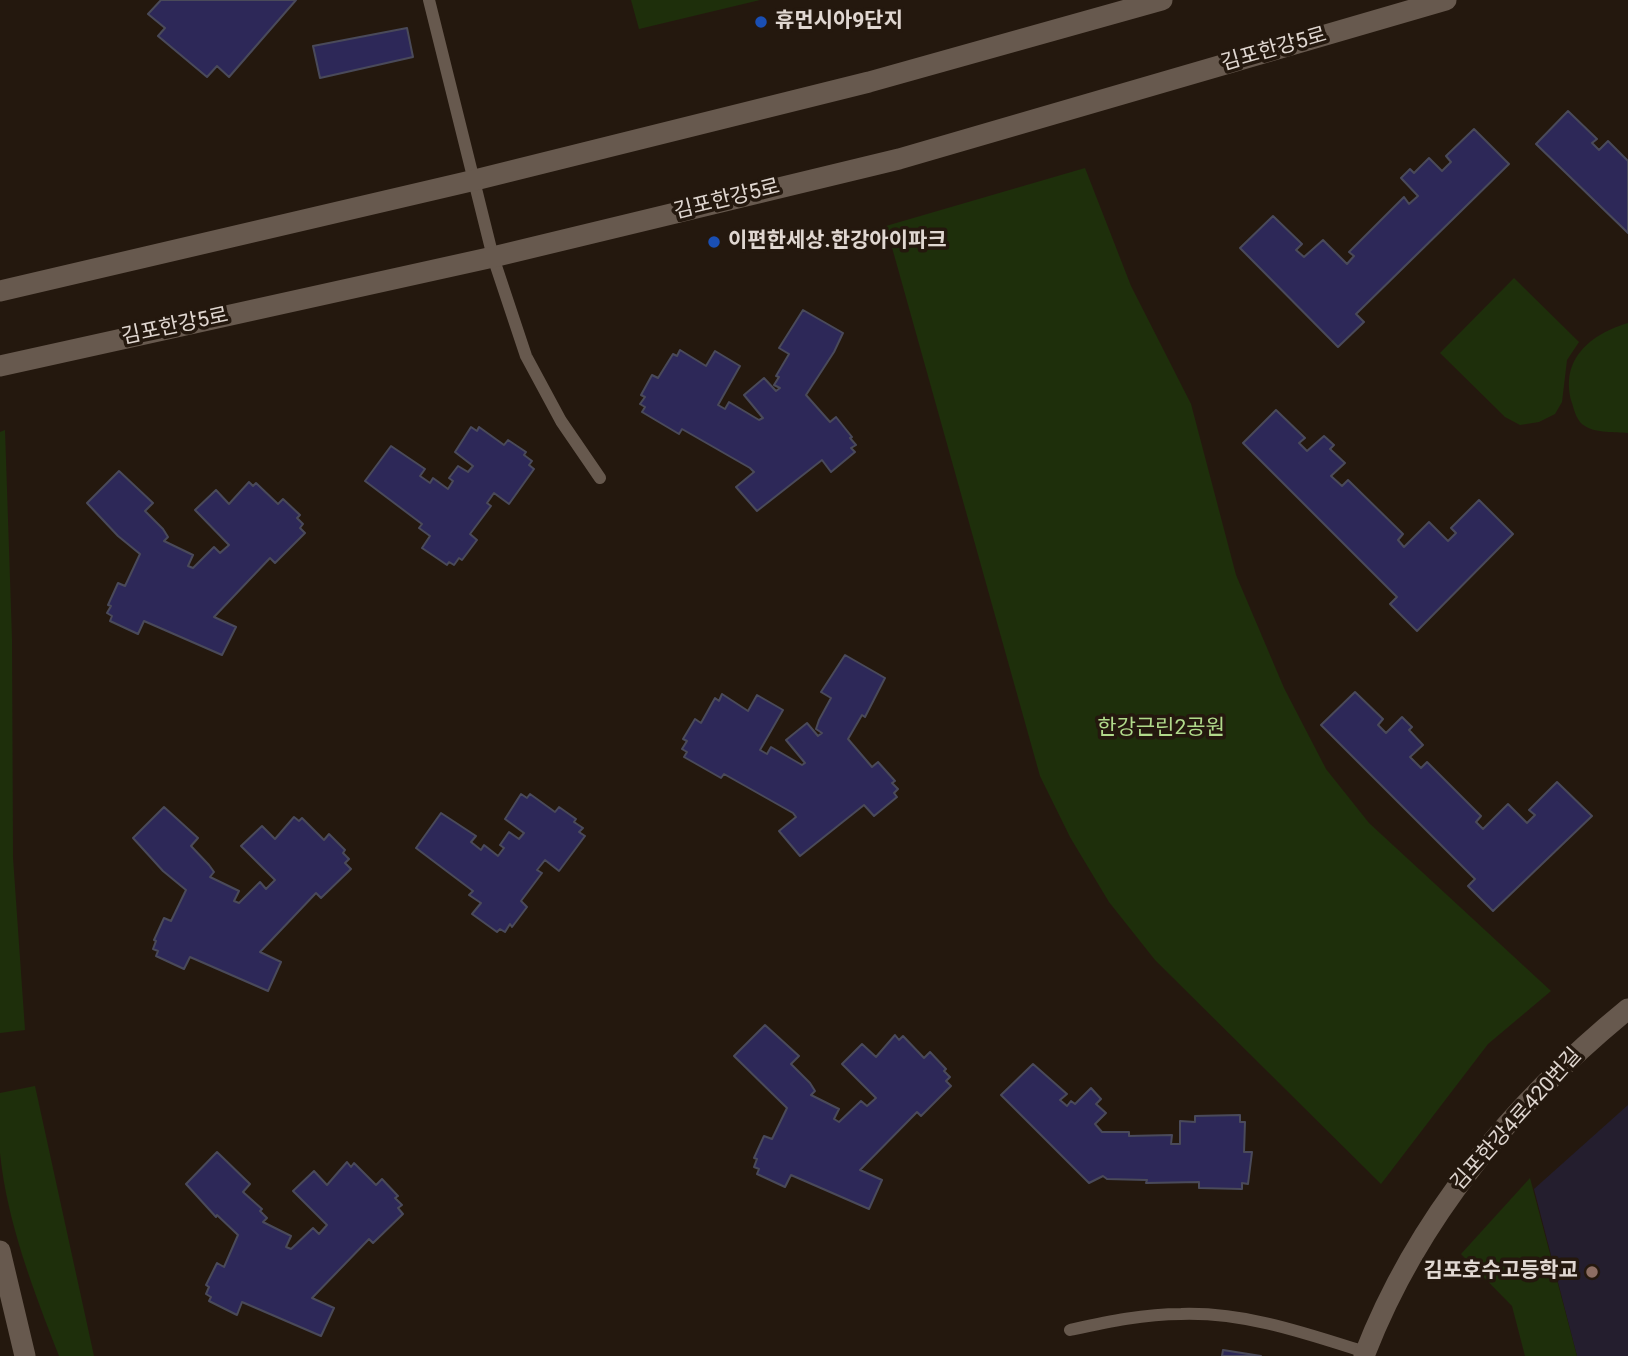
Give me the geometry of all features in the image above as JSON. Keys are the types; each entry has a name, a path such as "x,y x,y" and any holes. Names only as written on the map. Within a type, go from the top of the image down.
{"street":[{"path":"0,291 475,180 869,82 1162,0"},
{"name":"김포한강5로","path":"0,366 493,257 899,159 1446,0"},
{"name":"김포한강4로420번길","path":"1364,1354 1390,1296 1429,1225 1474,1163 1547,1082 1584,1045 1628,1009"},
{"path":"0,1251 26,1356"}],"lane":[{"path":"429,0 493,257 526,356 561,421 600,478"},
{"path":"1070,1330 1127,1318 1182,1313 1276,1325 1364,1354"}],"shaded area":[{"name":"김포호수고등학교","path":"1628,1105 1628,1356 1577,1356 1534,1189"}],"green space":[{"path":"631,0 760,0 639,29"},
{"name":"한강근린2공원","path":"1085,168 1131,286 1191,404 1236,575 1284,688 1326,769 1369,823 1551,991 1488,1044 1381,1184 1155,960 1109,902 1070,837 1040,776 886,226"},
{"path":"1514,278 1579,342 1567,360 1562,402 1555,414 1539,422 1520,425 1505,417 1440,353"},
{"path":"1628,323 1628,433 1594,430 1582,424 1575,412 1569,387 1570,373 1574,361 1591,342"},
{"path":"5,430 12,639 13,858 25,1030 0,1033 0,432"},
{"path":"35,1086 94,1356 59,1356 23,1256 9,1205 0,1153 0,1093"},
{"path":"1530,1178 1577,1356 1525,1356 1512,1306 1461,1254"}],"building":[{"path":"161,0 296,0 229,77 217,66 207,77 158,36 165,28 148,14"},
{"path":"407,28 413,57 320,78 313,46"},
{"path":"1568,111 1597,139 1592,143 1599,150 1608,141 1628,161 1628,233 1536,144"},
{"path":"1474,129 1509,164 1356,314 1364,322 1338,347 1240,248 1273,216 1302,244 1296,250 1304,257 1323,240 1347,264 1354,256 1349,252 1404,197 1409,204 1418,196 1401,178 1410,169 1414,173 1429,158 1442,171 1451,162 1446,156"},
{"path":"803,310 843,333 806,395 830,422 836,417 852,437 850,438 856,445 851,448 855,452 831,472 822,460 757,511 736,487 754,472 750,468 682,429 679,434 642,412 645,407 640,404 645,397 641,395 652,375 658,378 673,354 677,356 680,350 706,366 715,351 740,366 718,405 725,409 729,402 759,420 763,418 744,395 764,378 776,391 780,388 774,385 779,377 776,376 789,354 779,348"},
{"path":"1276,410 1305,438 1299,443 1307,451 1324,436 1334,445 1330,449 1345,463 1331,476 1342,486 1348,480 1403,534 1398,540 1404,547 1429,522 1448,541 1456,533 1451,528 1479,500 1513,534 1417,631 1390,604 1397,597 1243,443"},
{"path":"471,427 477,431 479,427 504,445 508,440 526,452 524,455 532,461 529,465 534,469 509,504 494,493 487,503 491,506 470,534 477,540 462,560 459,558 454,565 449,562 447,565 422,548 430,536 419,528 422,524 365,481 391,446 425,469 420,476 430,483 433,478 448,489 453,481 449,478 458,466 468,472 473,466 455,452"},
{"path":"119,471 153,503 145,511 163,529 168,537 164,541 193,555 188,566 193,568 214,547 220,553 229,545 195,510 216,490 229,504 249,482 253,486 256,483 278,504 283,499 300,515 297,518 303,524 300,528 305,533 275,563 270,558 214,617 236,627 222,655 144,621 138,634 110,621 112,616 107,613 111,606 108,605 118,583 125,586 140,554 118,536 87,503"},
{"path":"845,655 885,678 865,717 862,715 848,739 872,767 878,762 895,781 892,783 898,789 894,793 897,797 874,816 864,805 800,856 779,831 796,817 793,813 724,774 721,778 684,757 687,752 682,749 687,741 683,739 695,719 701,723 715,698 719,701 722,694 748,711 757,695 783,710 760,750 767,754 771,747 802,765 805,763 786,740 807,723 818,736 822,733 816,729 831,698 821,692"},
{"path":"1355,692 1383,719 1378,725 1386,733 1402,717 1412,727 1409,730 1423,745 1410,757 1421,768 1427,762 1481,816 1476,822 1483,829 1508,804 1527,823 1535,815 1529,810 1557,782 1592,816 1493,911 1468,886 1475,879 1321,725"},
{"path":"521,794 527,798 530,794 555,812 559,807 576,819 574,822 583,828 579,832 585,836 559,871 545,860 537,870 542,873 521,901 527,907 512,927 510,924 505,932 500,929 497,932 472,914 481,903 469,895 473,891 416,848 441,813 476,836 471,842 481,850 484,845 498,856 504,848 500,845 509,832 519,839 524,833 505,819"},
{"path":"164,807 198,838 191,846 214,872 210,877 239,891 234,901 239,903 260,882 266,889 275,880 241,846 262,826 275,839 294,817 299,821 302,818 324,840 329,834 345,850 343,853 349,859 345,863 351,869 321,898 316,893 260,952 281,962 268,991 190,957 184,969 156,956 158,951 153,949 154,940 164,918 171,921 186,890 163,871 133,838"},
{"path":"765,1025 799,1056 791,1064 810,1083 815,1091 811,1095 839,1109 834,1119 839,1122 861,1101 867,1106 876,1098 842,1064 862,1044 876,1057 895,1035 899,1040 903,1036 924,1058 930,1052 946,1069 944,1071 950,1077 946,1081 951,1086 921,1116 917,1112 860,1170 882,1180 869,1209 791,1175 785,1187 757,1174 759,1169 754,1167 757,1159 754,1158 764,1136 772,1139 787,1108 734,1056"},
{"path":"1033,1064 1067,1094 1060,1100 1067,1106 1071,1101 1075,1104 1091,1088 1101,1099 1096,1104 1106,1113 1095,1124 1102,1132 1129,1132 1129,1136 1172,1135 1171,1144 1180,1144 1180,1121 1195,1122 1195,1116 1240,1115 1240,1122 1245,1122 1244,1152 1252,1152 1248,1184 1242,1183 1242,1189 1199,1188 1199,1182 1146,1183 1147,1180 1107,1179 1103,1176 1089,1183 1001,1095"},
{"path":"217,1152 250,1184 243,1192 262,1209 260,1211 267,1218 263,1222 291,1236 286,1247 291,1249 313,1228 319,1234 327,1225 293,1191 314,1171 327,1185 347,1162 351,1167 354,1163 376,1185 382,1179 398,1196 395,1198 402,1205 398,1208 403,1214 373,1243 369,1239 312,1298 334,1308 321,1336 242,1302 237,1315 209,1301 211,1297 206,1294 209,1287 206,1285 217,1263 224,1267 238,1235 217,1215 216,1217 186,1184"},
{"path":"1223,1350 1261,1356 1222,1356"}],"place":[{"name":"휴먼시아9단지","path":"761,22"},
{"name":"이편한세상.한강아이파크","path":"714,242"},
{"name":"김포호수고등학교","path":"1592,1272"}]}
